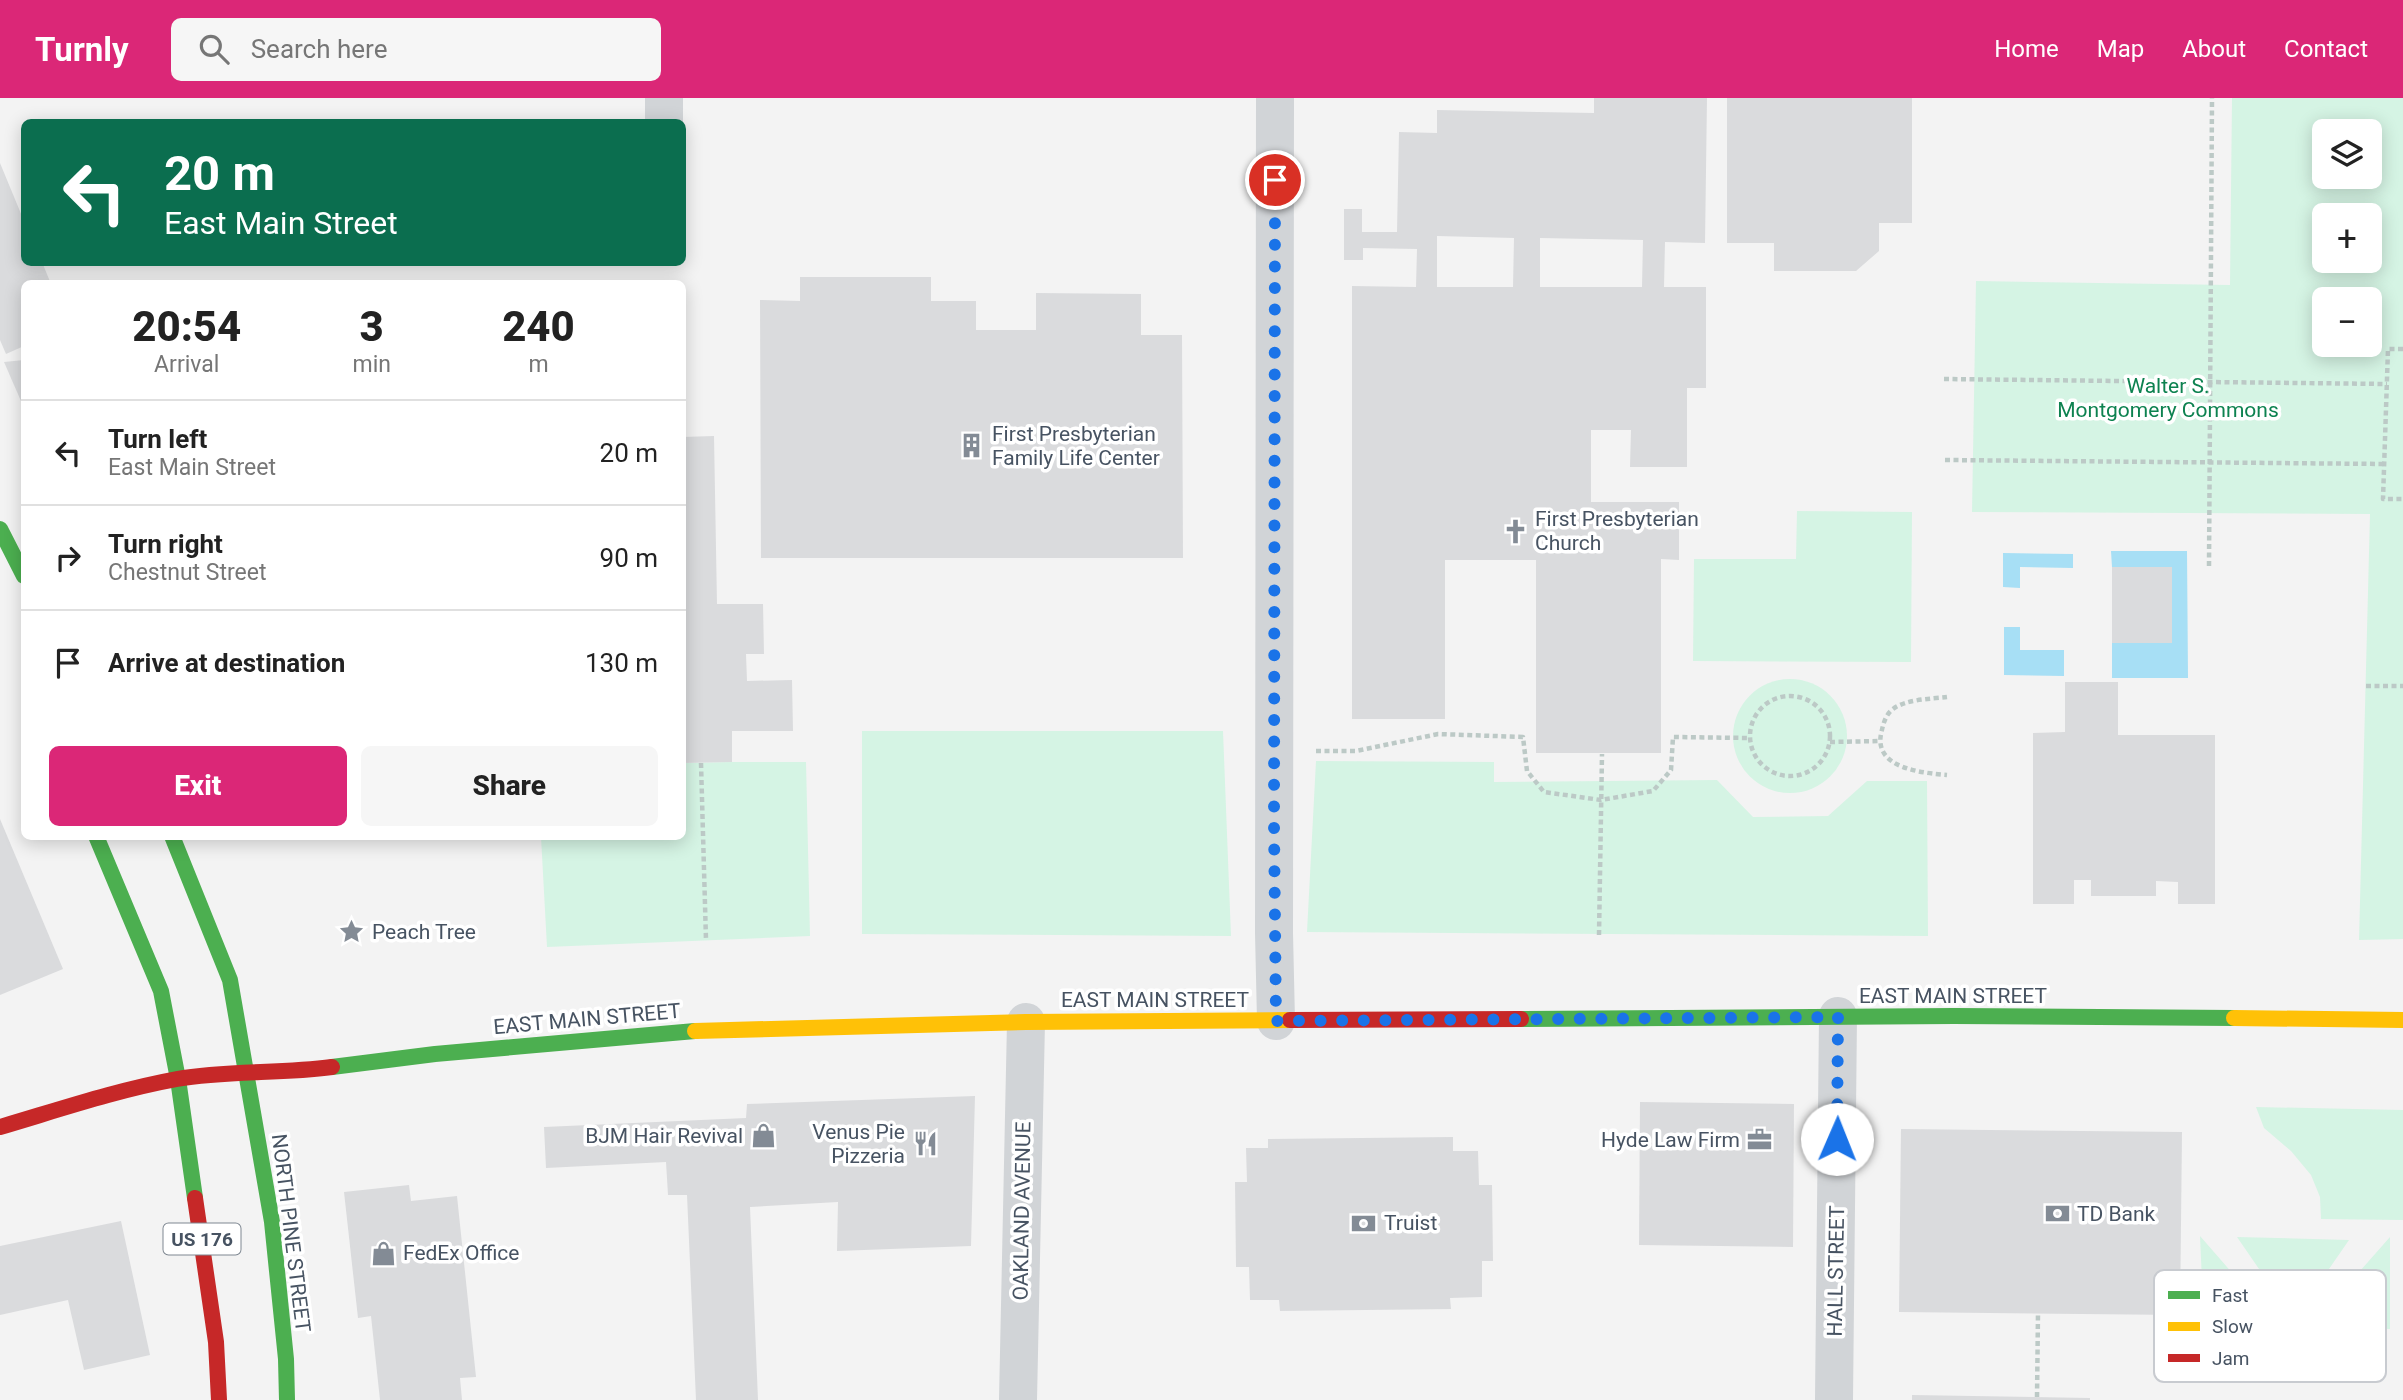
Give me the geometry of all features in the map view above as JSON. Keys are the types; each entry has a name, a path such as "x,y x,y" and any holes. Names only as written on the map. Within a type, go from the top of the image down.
{"main road":[{"path":"0,528 21,570"},
{"name":"US 176","path":"98,840 160,991 178,1079 216,1342 219,1400"},
{"name":"NORTH PINE STREET","path":"174,840 230,980 272,1222 286,1359 286,1400"},
{"name":"EAST MAIN STREET","path":"0,1127 136,1088 178,1079 247,1071 305,1071 435,1054 677,1032 1026,1022 1838,1017 2403,1020"}],"street":[{"path":"664,98 664,119"},
{"path":"1275,98 1276,1021"},
{"name":"HALL STREET","path":"1834,1400 1838,1017"},
{"name":"OAKLAND AVENUE","path":"1018,1400 1026,1022"}],"path":[{"path":"2209,566 2212,98"},
{"path":"2403,349 2388,349 2383,499 2403,499"},
{"path":"1944,379 2387,384"},
{"path":"1945,460 2384,464"},
{"path":"2366,686 2403,686"},
{"path":"1789,696 1803,698 1820,710 1830,728 1830,742 1826,755 1818,766 1806,774 1780,776 1759,762 1752,750 1751,726 1756,714 1776,699 1789,696"},
{"path":"1947,697 1894,708 1884,720 1880,741 1890,761 1916,772 1947,775"},
{"path":"1308,750 1356,751 1438,734 1523,737 1527,771 1545,792 1601,800 1653,791 1671,770 1673,737 1750,738"},
{"path":"1830,742 1880,741"},
{"path":"1599,935 1602,754"},
{"path":"701,763 706,940"},
{"path":"2037,1397 2038,1313"}],"green space":[{"name":"Walter S. Montgomery Commons","path":"2232,98 2403,98 2403,939 2359,940 2370,514 1972,512 1976,281 2230,285"},
{"path":"1797,511 1912,512 1911,662 1693,661 1694,559 1796,559"},
{"path":"1790,679 1812,683 1830,696 1843,714 1847,736 1843,758 1830,776 1812,789 1790,793 1768,789 1750,776 1737,758 1733,736 1737,714 1750,696 1768,683"},
{"path":"862,731 1223,731 1231,936 862,934"},
{"path":"1316,761 1494,762 1494,782 1717,780 1753,817 1828,816 1867,781 1927,781 1928,936 1307,932"},
{"path":"806,762 810,936 547,947 541,840 686,840 686,763"},
{"path":"2256,1107 2403,1110 2403,1220 2321,1219 2320,1197 2311,1175 2291,1151 2264,1128"},
{"path":"2200,1236 2230,1270 2202,1270"},
{"path":"2237,1237 2349,1240 2328,1270 2260,1270"},
{"path":"2390,1237 2390,1329 2386,1329 2386,1270 2361,1270"}],"water":[{"path":"2111,551 2187,551 2188,678 2112,678 2112,643 2172,642 2171,567 2112,567"},
{"path":"2003,553 2073,554 2073,568 2020,567 2020,588 2003,587"},
{"path":"2004,627 2020,627 2020,650 2064,650 2064,676 2004,675"}],"building":[{"name":"First Presbyterian Church","path":"1594,98 1707,98 1705,243 1665,242 1664,287 1706,287 1706,388 1687,388 1687,467 1630,467 1631,430 1591,430 1591,502 1679,502 1679,560 1661,559 1661,753 1536,753 1536,560 1445,560 1445,719 1352,719 1352,286 1416,287 1417,249 1363,248 1363,260 1344,260 1344,209 1362,209 1362,232 1397,232 1399,132 1437,133 1437,110 1594,113","holes":["1437,236 1514,238 1513,287 1437,287","1540,238 1643,240 1642,287 1540,287"]},
{"path":"1727,98 1912,98 1912,223 1879,223 1879,251 1856,271 1774,271 1774,243 1727,243"},
{"path":"0,163 21,214 21,266 44,266 49,280 21,280 21,347 6,354 0,340"},
{"name":"First Presbyterian Family Life Center","path":"800,277 931,277 931,301 976,301 976,330 1036,330 1036,293 1141,294 1141,335 1182,335 1183,558 761,558 760,300 800,301"},
{"path":"21,360 21,401 4,362"},
{"path":"714,436 717,604 763,604 764,654 746,654 747,681 792,680 793,731 732,731 732,762 686,763 686,437"},
{"path":"2112,567 2172,567 2172,643 2112,643"},
{"path":"2065,682 2118,682 2118,735 2215,735 2215,904 2178,904 2178,882 2156,881 2156,896 2091,896 2091,880 2074,880 2074,904 2033,904 2033,733 2065,732"},
{"path":"0,819 63,969 0,995"},
{"path":"975,1096 971,1246 837,1251 838,1202 750,1207 758,1400 696,1400 687,1195 668,1195 666,1162 546,1168 544,1127 746,1118 747,1104"},
{"path":"1640,1102 1794,1104 1793,1247 1639,1245"},
{"path":"1901,1129 2182,1132 2180,1270 2154,1270 2154,1315 1899,1312"},
{"name":"Truist","path":"1453,1137 1453,1151 1478,1151 1479,1185 1492,1185 1493,1261 1482,1261 1482,1297 1450,1298 1451,1309 1280,1311 1279,1300 1250,1300 1249,1267 1236,1267 1235,1182 1247,1182 1246,1148 1268,1148 1268,1139"},
{"path":"409,1185 411,1201 457,1196 476,1377 460,1378 462,1400 380,1400 371,1316 358,1318 344,1192"},
{"path":"121,1221 150,1355 84,1370 68,1300 0,1315 0,1246"},
{"path":"1912,1395 2090,1398 2090,1400 1912,1400"}],"traffic: fast":[{"path":"0,529 21,570"},
{"path":"98,840 161,991 178,1079 195,1198"},
{"path":"174,840 230,980 272,1222 286,1359 287,1400"},
{"path":"1521,1019 1954,1016 2234,1018"},
{"path":"332,1067 435,1054 695,1031"}],"traffic: slow":[{"path":"2234,1018 2403,1020"},
{"path":"695,1031 1026,1022 1290,1020"}],"traffic: jam":[{"path":"1290,1020 1521,1019"},
{"path":"0,1127 177,1079 332,1067"},
{"path":"195,1198 216,1342 219,1400"}],"place":[{"name":"First Presbyterian Family Life Center","path":"972,446"},
{"name":"First Presbyterian Church","path":"1515,531"},
{"name":"Peach Tree","path":"352,932"},
{"name":"BJM Hair Revival","path":"763,1136"},
{"name":"Hyde Law Firm","path":"1760,1140"},
{"name":"Venus Pie Pizzeria","path":"925,1144"},
{"name":"TD Bank","path":"2057,1214"},
{"name":"Truist","path":"1364,1223"},
{"name":"FedEx Office","path":"383,1253"}],"route":[{"path":"1275,180 1276,1021 1838,1017 1837,1139"}]}
